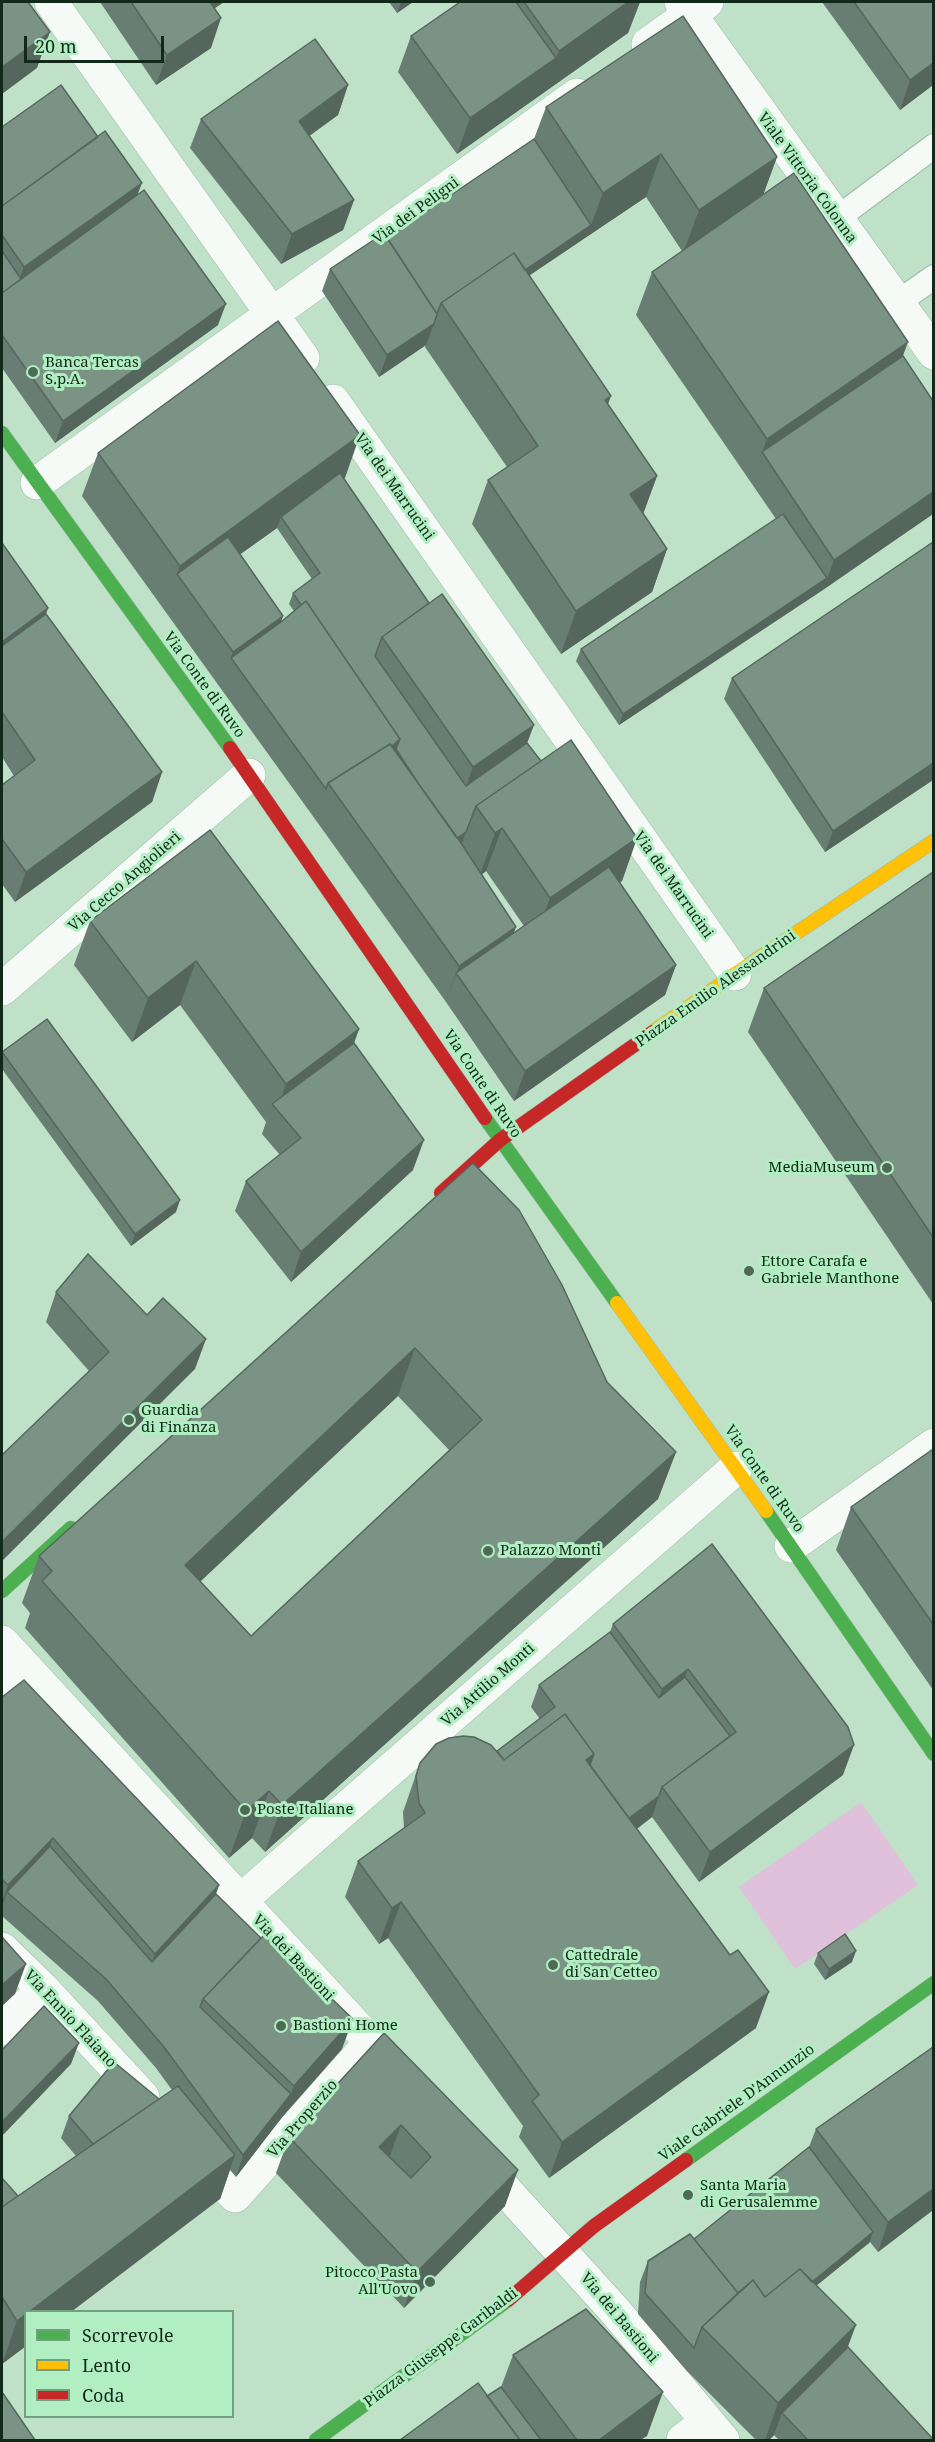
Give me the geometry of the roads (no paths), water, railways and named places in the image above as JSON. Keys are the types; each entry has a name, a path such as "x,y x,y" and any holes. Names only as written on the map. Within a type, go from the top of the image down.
{"main road":[{"name":"Via Conte di Ruvo","path":"2,434 249,775 500,1140 736,1468 933,1754"},
{"name":"Piazza Emilio Alessandrini","path":"430,1203 500,1140 735,974 933,841"},
{"path":"2,1591 80,1520"},
{"name":"Viale Gabriele D'Annunzio","path":"563,2253 594,2226 933,1983"},
{"name":"Piazza Giuseppe Garibaldi","path":"316,2440 512,2296 563,2253"}],"street":[{"name":"Via dei Marrucini","path":"51,2 735,974"},
{"name":"Via dei Peligni","path":"37,483 612,70 693,6"},
{"name":"Viale Vittoria Colonna","path":"693,6 836,219 933,353"},
{"name":"Via Cecco Angiolieri","path":"2,989 249,775"},
{"path":"791,1546 933,1445"},
{"name":"Via Attilio Monti","path":"240,1901 736,1468"},
{"name":"Via dei Bastioni","path":"2,1642 14,1679 240,1901 427,2103"},
{"name":"Via Ennio Flaiano","path":"2,1949 43,1989 235,2196"},
{"path":"2,2030 43,1989"},
{"name":"Via Properzio","path":"235,2196 371,2042"},
{"name":"Via dei Bastioni","path":"458,2138 563,2253 704,2434"}],"lane":[{"path":"836,219 933,146"},
{"path":"897,303 933,277"}],"place":[{"name":"Banca Tercas S.p.A.","path":"33,372"},
{"name":"MediaMuseum","path":"887,1168"},
{"name":"Ettore Carafa e Gabriele Manthone","path":"749,1271"},
{"name":"Guardia di Finanza","path":"129,1420"},
{"name":"Palazzo Monti","path":"488,1551"},
{"name":"Poste Italiane","path":"245,1810"},
{"name":"Cattedrale di San Cetteo","path":"553,1965"},
{"name":"Bastioni Home","path":"281,2026"},
{"name":"Santa Maria di Gerusalemme","path":"688,2195"},
{"name":"Pitocco Pasta All'Uovo","path":"430,2282"}]}
